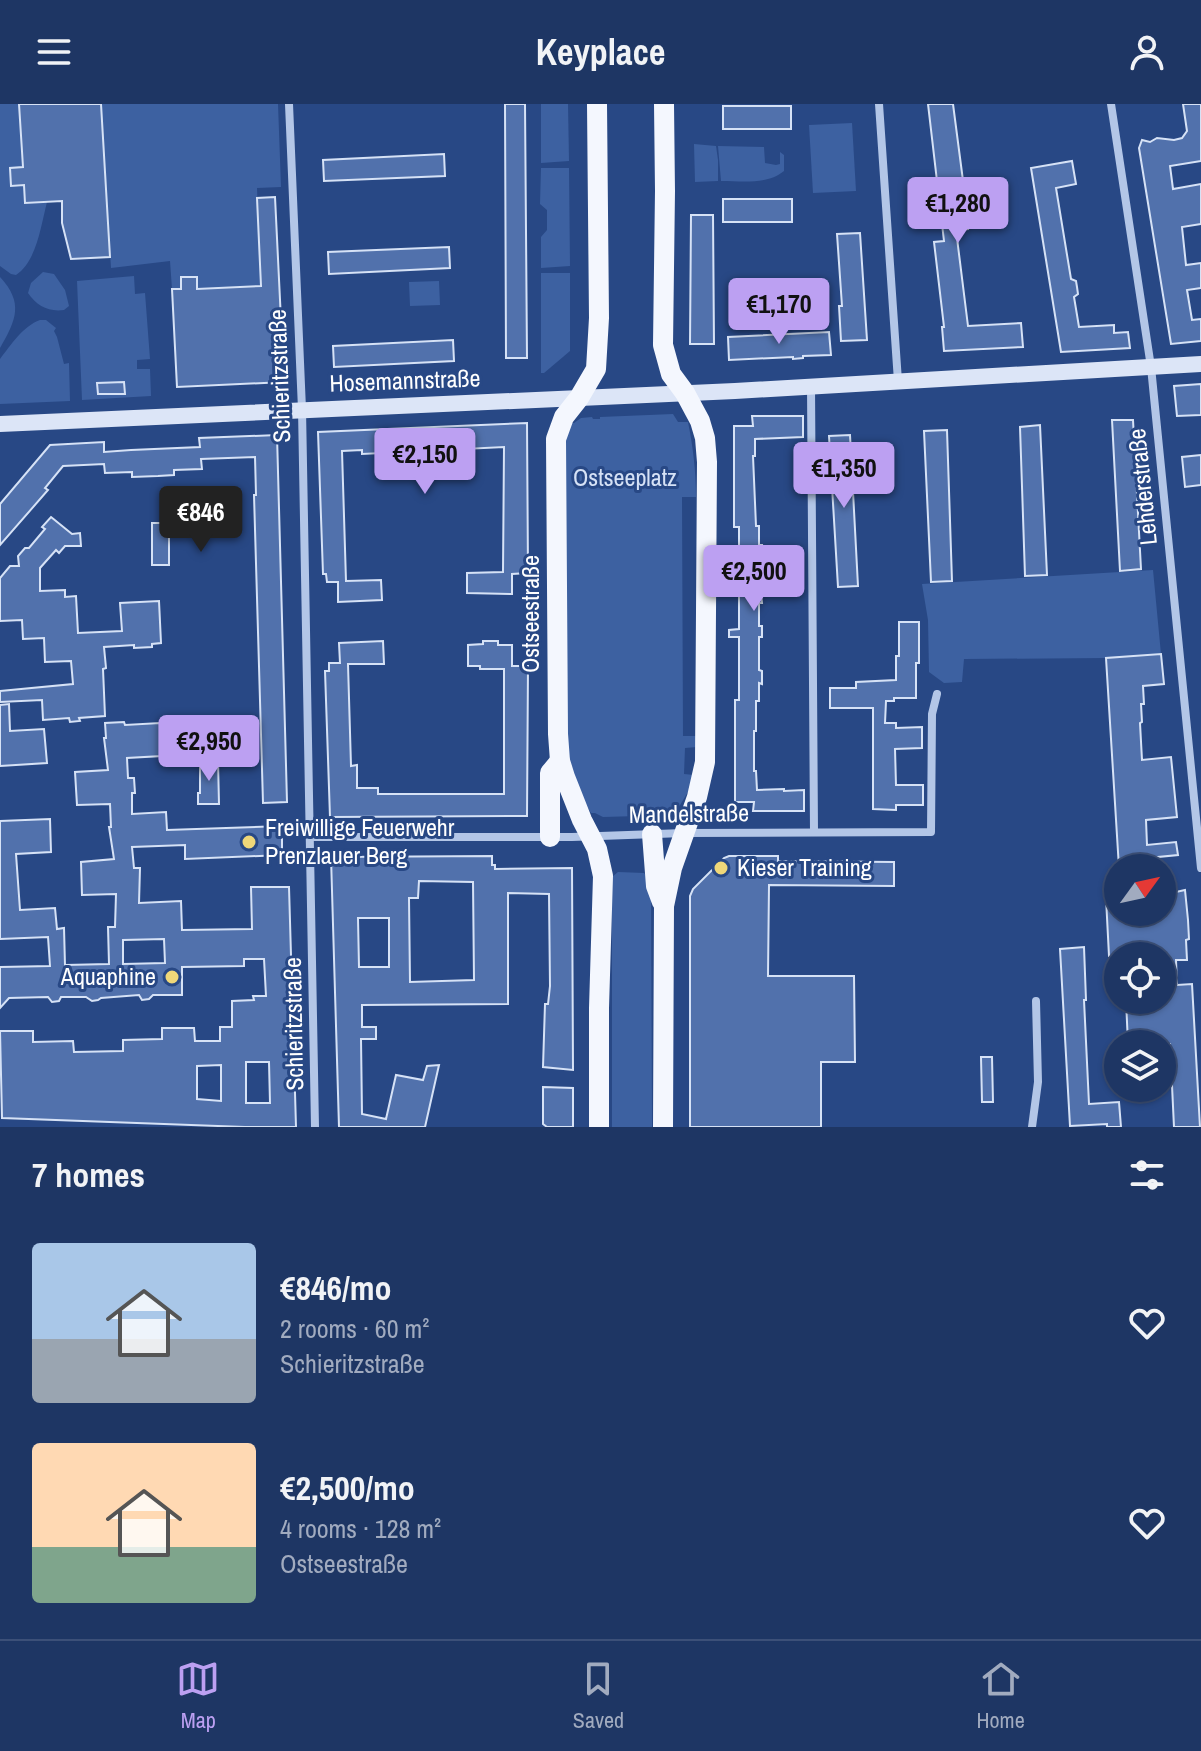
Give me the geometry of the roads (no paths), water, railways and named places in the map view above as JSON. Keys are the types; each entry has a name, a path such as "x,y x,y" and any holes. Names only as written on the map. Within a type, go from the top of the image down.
{"main road":[{"name":"Ostseestraße","path":"597,104 599,318 596,369 564,417 556,439 560,761 582,820 597,849 603,876 599,1127"},
{"path":"663,1127 664,906 672,868 697,797 705,762 707,497 705,438 700,421 671,374 663,345 664,104"},
{"path":"550,837 550,773 560,761"},
{"path":"652,834 656,886 664,906"}],"street":[{"name":"Schieritzstraße","path":"289,104 302,409 315,1127"},
{"path":"879,104 898,381"},
{"name":"Lehderstraße","path":"1111,104 1151,367 1201,868"},
{"name":"Hosemannstraße","path":"0,424 685,393 1201,364"},
{"path":"811,386 814,832"},
{"name":"Mandelstraße","path":"310,837 931,832 932,714 937,694"},
{"path":"1032,1127 1038,1082 1036,1001"}],"place":[{"name":"Freiwillige Feuerwehr Prenzlauer Berg","path":"249,842"},
{"name":"Kieser Training","path":"721,868"},
{"name":"Aquaphine","path":"172,977"}],"park label":[{"name":"Ostseeplatz","path":"625,478"}]}
